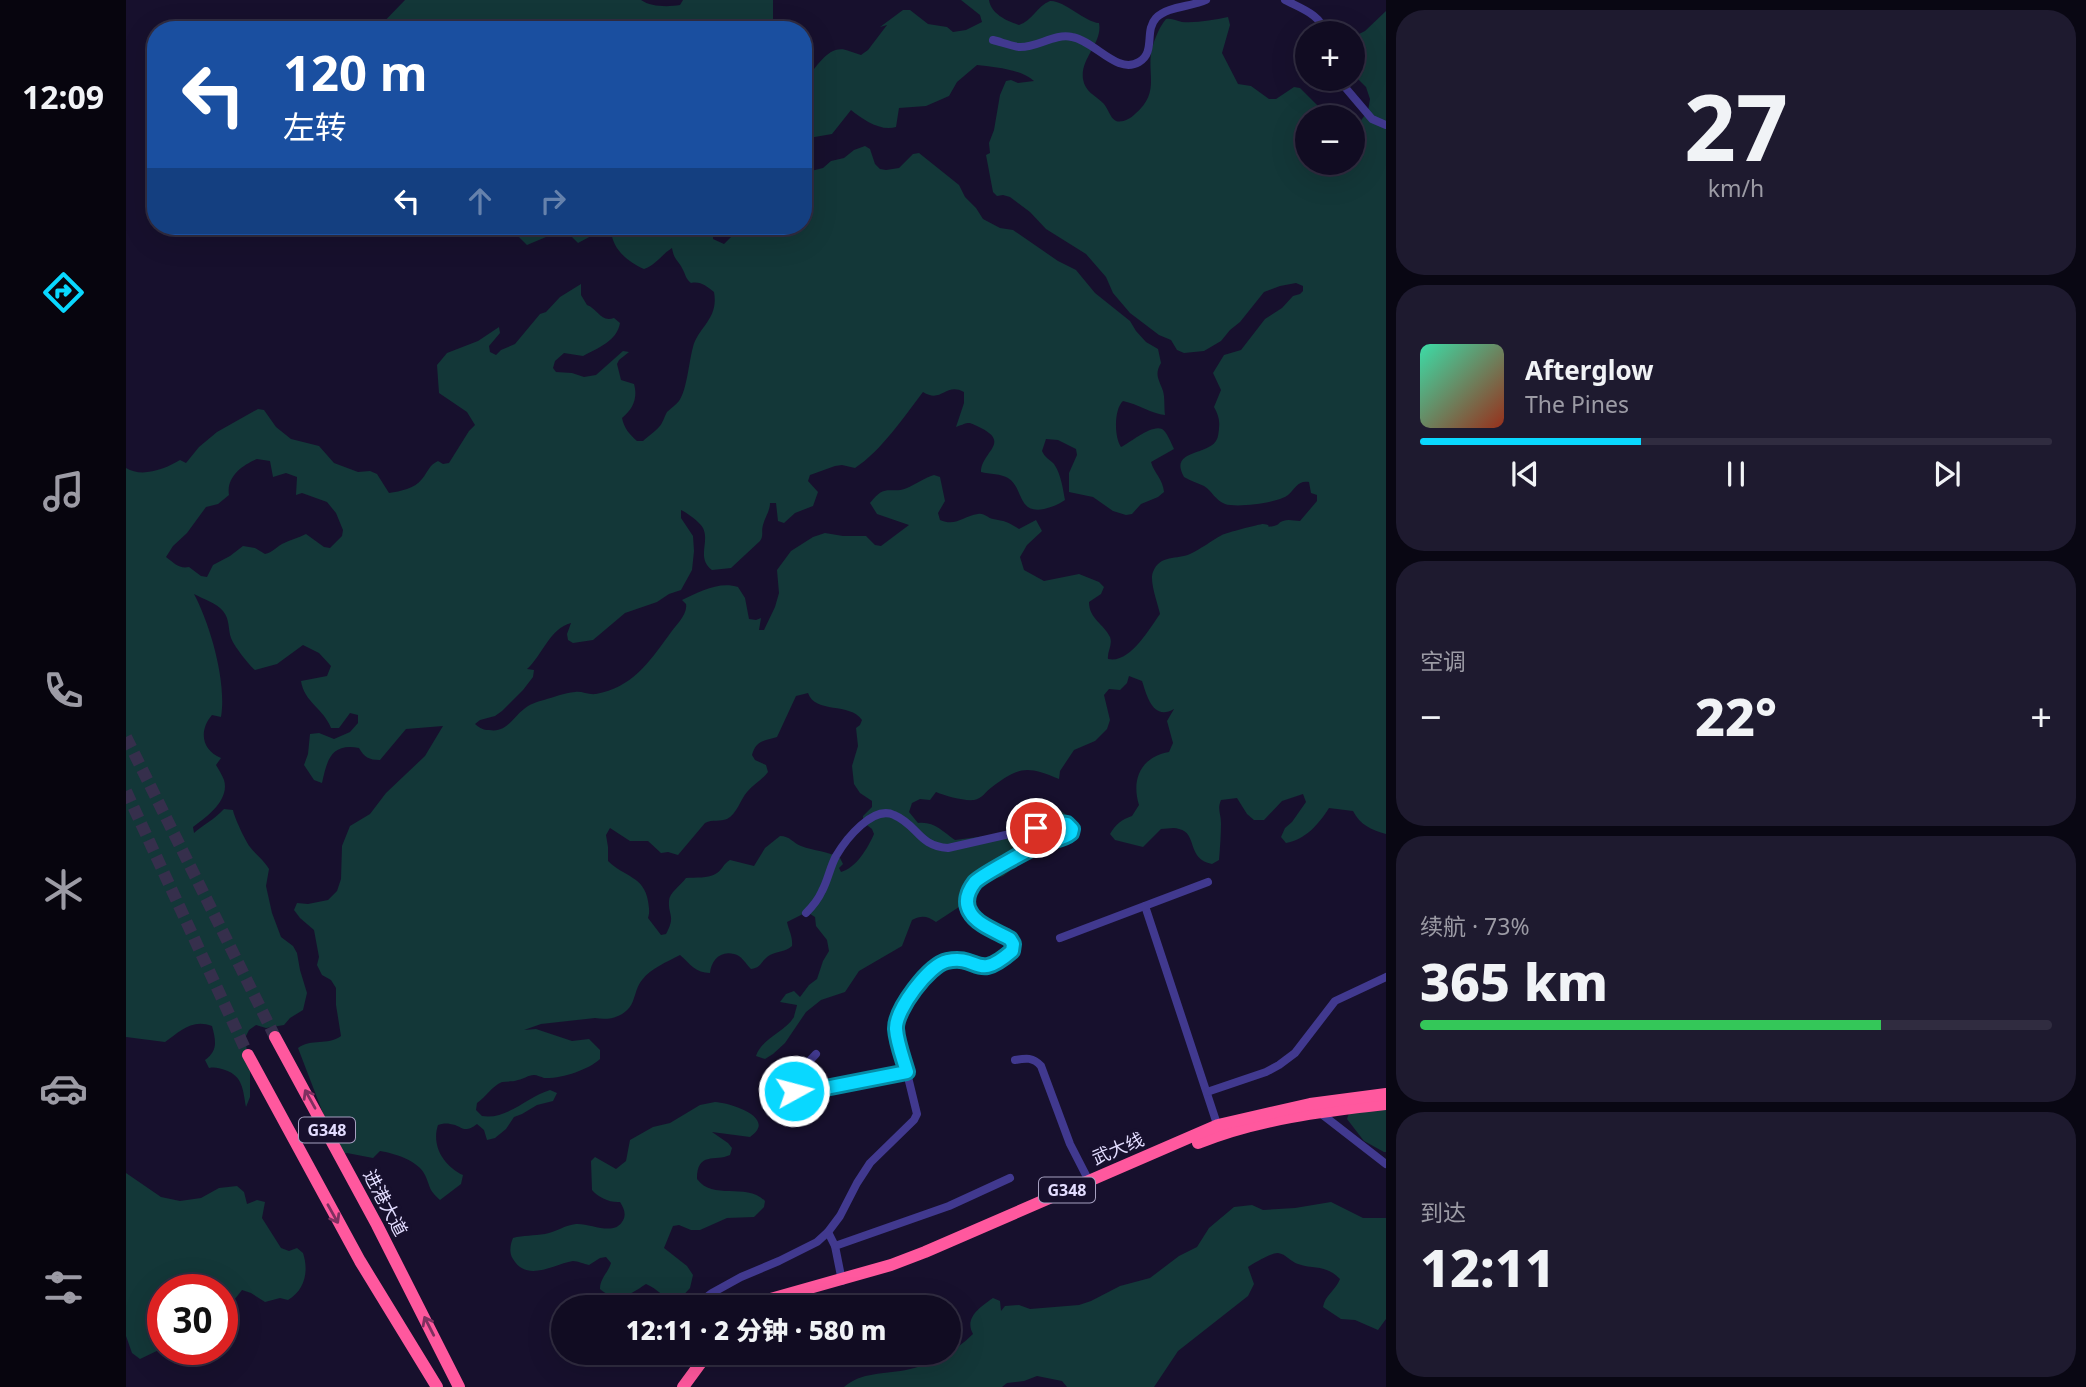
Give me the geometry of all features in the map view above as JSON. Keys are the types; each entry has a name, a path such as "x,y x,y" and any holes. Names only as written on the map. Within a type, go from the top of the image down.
{"highway":[{"name":"进港大道","path":"275,1037 377,1225 459,1387"},
{"name":"G348","path":"248,1055 359,1261 437,1387"},
{"name":"武大线","path":"794,1295 925,1252 1219,1129 1386,1094"},
{"name":"武大线","path":"1314,1107 1386,1104"},
{"name":"武大线","path":"787,1295 842,1281"},
{"path":"682,1387 699,1365"},
{"path":"690,1387 706,1365"}],"street":[{"path":"993,40 1020,47 1056,37 1071,36 1086,42 1121,65 1131,66 1142,61 1147,54 1157,16 1206,0"},
{"path":"1284,0 1311,13 1319,21"},
{"path":"1348,91 1372,119 1386,125"},
{"path":"709,1295 817,1241 828,1232 870,1163 917,1114 896,1028 897,1019 921,979 942,962 962,961 988,968 998,964 1012,951 1013,944 1010,939 976,920 969,911 968,894 977,880 1037,846 1067,837 1071,833 1070,826 1058,823 948,848 934,847 921,838 906,821 890,813 880,814 855,831 835,857 822,891 806,914"},
{"path":"1060,938 1208,882"},
{"path":"1145,906 1219,1129"},
{"path":"1207,1093 1279,1065 1295,1053 1335,1002 1386,977"},
{"path":"816,1054 788,1087 794,1091 805,1092 907,1072"},
{"path":"1015,1060 1029,1058 1041,1066 1070,1144 1090,1183"},
{"path":"1314,1107 1386,1164"},
{"path":"835,1247 949,1206 1010,1178"},
{"path":"828,1232 835,1247 842,1281"}],"green space":[{"path":"405,0 641,0 665,6 680,5 683,0 773,0 773,21 385,21"},
{"path":"961,0 989,0 996,13 1019,25 1050,1 1062,4 1099,23 1098,37 1085,64 1083,79 1088,90 1103,103 1114,120 1118,121 1133,116 1148,98 1152,48 1166,19 1194,22 1228,17 1230,25 1222,53 1238,84 1251,86 1269,99 1276,99 1295,87 1295,91 1303,91 1317,105 1295,105 1295,175 1365,175 1365,115 1370,99 1365,86 1365,31 1386,11 1386,834 1367,826 1353,811 1329,808 1311,830 1299,839 1286,843 1281,837 1306,802 1303,794 1282,801 1264,820 1254,820 1237,798 1221,800 1219,860 1212,864 1199,857 1189,835 1177,828 1161,829 1143,847 1115,840 1110,834 1112,831 1119,823 1132,816 1139,805 1136,786 1145,764 1169,752 1173,743 1167,721 1174,709 1161,712 1156,709 1149,700 1142,681 1129,676 1127,683 1120,690 1109,689 1104,695 1110,720 1107,729 1095,741 1074,750 1060,771 1059,779 1024,770 1010,775 977,799 960,799 936,792 930,800 920,799 912,803 909,812 918,823 933,825 955,840 1001,834 1061,811 1067,815 1063,832 1043,853 1025,858 1003,876 980,882 973,904 959,907 936,922 924,917 912,920 902,946 859,971 845,992 821,1000 806,1012 785,1043 765,1059 756,1056 759,1050 794,1017 797,1005 780,1002 786,994 794,991 800,997 817,979 829,951 827,940 816,926 815,917 807,912 787,922 792,946 770,955 755,968 751,969 739,956 729,953 717,958 710,973 705,973 680,955 650,972 639,985 630,1006 618,1016 541,1024 524,1030 536,1029 572,1041 589,1039 600,1050 600,1059 589,1067 566,1075 544,1078 532,1075 495,1086 477,1103 476,1110 482,1116 500,1115 550,1090 557,1093 553,1101 537,1105 514,1117 506,1129 495,1138 487,1140 484,1130 477,1124 465,1129 448,1124 438,1125 436,1140 441,1154 450,1166 463,1175 461,1184 440,1200 432,1191 422,1170 405,1158 380,1151 373,1158 347,1153 339,1155 298,1048 341,1036 336,988 331,980 322,975 317,965 319,957 314,930 294,910 297,903 328,900 337,891 341,879 342,846 350,826 370,814 386,793 425,756 443,726 406,729 380,760 367,757 359,748 342,748 329,760 322,783 314,780 304,765 310,734 319,733 334,739 350,732 358,723 358,715 350,713 339,728 331,728 306,695 301,681 327,676 331,666 319,653 303,645 277,664 255,670 233,641 223,611 214,603 194,594 211,637 222,687 221,717 212,715 205,727 204,739 209,750 221,758 216,765 225,787 221,801 193,827 194,833 224,809 233,810 248,844 269,869 266,886 272,913 281,937 293,946 297,953 307,993 303,1010 284,1025 266,1028 256,1025 249,1030 245,1038 250,1070 250,1097 246,1107 239,1080 223,1069 209,1068 205,1060 215,1045 212,1026 192,1025 165,1042 126,1037 126,468 146,472 161,469 180,460 186,463 199,447 217,432 258,409 264,410 276,427 291,439 319,446 334,463 358,472 370,471 377,474 389,493 407,489 419,482 438,461 449,463 475,425 467,412 439,393 437,365 447,353 478,341 499,327 500,333 489,346 490,352 496,355 515,344 540,314 581,284 581,295 587,305 606,319 614,318 620,323 618,329 606,343 583,356 564,353 555,361 553,368 556,372 584,377 596,375 623,351 629,352 617,364 621,380 634,384 635,399 622,418 632,436 637,441 643,441 662,424 667,412 682,396 696,340 714,309 714,292 703,284 689,281 672,248 644,269 620,252 612,235 713,235 713,239 724,244 733,235 812,235 812,171 823,168 831,161 844,158 865,146 870,149 875,164 886,170 899,168 913,154 919,153 959,185 983,219 1000,228 1013,230 1076,270 1095,293 1130,321 1146,342 1158,349 1161,363 1158,374 1164,394 1165,415 1123,401 1118,410 1116,430 1121,447 1153,429 1162,429 1166,433 1174,449 1151,462 1164,492 1141,504 1132,514 1126,515 1113,511 1093,497 1069,492 1069,473 1077,455 1076,449 1058,440 1046,439 1042,451 1056,468 1065,500 1044,509 1029,508 1008,478 981,472 994,438 971,423 956,427 964,403 964,392 952,389 935,396 923,392 900,423 865,461 855,468 835,466 810,475 808,481 818,492 813,506 795,513 784,523 778,521 776,503 770,503 760,541 731,568 712,570 707,565 703,528 681,510 681,518 693,536 694,551 692,570 681,590 625,613 593,640 573,643 568,640 571,623 557,630 527,669 534,670 533,677 523,690 495,716 475,724 483,729 505,727 536,702 578,692 596,694 620,686 646,665 680,620 686,608 682,600 709,588 724,585 738,587 745,598 749,619 761,618 759,630 764,630 779,593 777,570 791,551 825,533 866,536 875,545 881,546 909,525 877,514 870,503 884,491 901,490 934,475 940,477 945,501 938,513 940,520 955,522 980,514 1019,529 1036,520 1042,531 1027,545 1020,557 1024,570 1044,581 1079,574 1099,582 1104,587 1101,594 1089,602 1091,613 1110,637 1108,659 1116,659 1131,651 1160,614 1152,576 1160,562 1190,554 1229,532 1260,524 1269,527 1285,520 1300,521 1317,501 1317,495 1311,493 1309,482 1302,482 1288,495 1276,500 1248,505 1225,504 1204,486 1184,477 1181,468 1181,462 1186,457 1207,448 1217,438 1219,422 1214,407 1221,390 1213,373 1224,355 1241,350 1265,319 1282,308 1293,296 1300,294 1303,286 1296,283 1264,292 1221,341 1204,351 1184,353 1177,350 1171,340 1159,335 1130,313 1113,293 1106,277 1086,254 1046,229 1010,197 997,196 993,192 986,155 990,153 989,143 1000,95 1006,81 1034,81 1029,77 1007,69 977,65 957,82 949,96 926,106 899,108 896,127 878,126 851,110 832,134 812,137 812,72 830,53 842,49 861,55 887,25 880,27 903,10 910,10 928,24 947,27 953,32 966,30 982,22 980,15","holes":["257,459 270,461 273,477 286,473 297,477 296,495 302,493 327,502 336,513 343,530 342,536 330,548 324,547 306,534 265,554 255,548 243,546 213,565 207,577 189,567 177,565 166,557 206,507 218,504 229,495 230,483 236,472","808,693 818,704 849,711 862,720 856,728 858,746 852,766 854,784 860,793 872,801 872,807 863,816 863,822 874,834 865,851 852,866 841,872 839,868 843,864 840,858 801,846 780,836 765,848 754,866 730,860 713,875 686,878 670,898 671,923 666,934 661,935 648,918 648,901 642,886 608,861 606,835 610,828 630,841 648,841 661,853 678,855 705,823 730,817 747,792 768,772 766,765 755,760 752,755 761,742 777,737 796,696"]},
{"path":"570,235 546,237 527,245 518,236"},
{"path":"570,235 593,235 578,243"},
{"path":"715,1102 731,1105 749,1113 759,1124 750,1137 712,1132 732,1148 730,1155 703,1161 697,1179 712,1189 749,1193 765,1201 764,1207 754,1217 727,1218 700,1230 673,1226 664,1248 687,1266 693,1275 690,1288 684,1295 664,1295 646,1284 626,1295 606,1294 600,1289 611,1263 606,1257 589,1265 573,1261 533,1271 519,1266 513,1259 510,1249 513,1238 545,1234 576,1224 607,1229 618,1226 624,1217 623,1207 620,1202 604,1199 592,1190 591,1161 595,1157 616,1169 626,1161 630,1140 653,1127 670,1123 700,1105"},
{"path":"1386,1108 1384,1152 1364,1141 1347,1119 1349,1113"},
{"path":"126,1173 161,1197 180,1201 201,1198 219,1188 237,1186 244,1192 247,1204 257,1200 265,1202 262,1218 281,1248 289,1251 297,1248 303,1253 306,1267 304,1280 294,1296 288,1300 280,1298 265,1302 242,1290 238,1295 238,1274 147,1274 147,1356 140,1359 132,1353 126,1336"},
{"path":"1331,1202 1363,1218 1386,1218 1386,1319 1378,1330 1355,1320 1341,1319 1323,1307 1340,1279 1335,1274 1325,1269 1298,1264 1275,1253 1248,1267 1254,1284 1248,1296 1178,1351 1154,1387 1067,1387 1062,1381 1037,1376 1007,1383 1002,1387 844,1387 866,1376 924,1365 961,1365 961,1344 973,1334 970,1323 972,1318 993,1298 1000,1301 1001,1311 1005,1306 1019,1305 1030,1309 1079,1305 1120,1286 1150,1278 1179,1256 1197,1247 1209,1228 1234,1207 1252,1205 1263,1210"}],"tunnel":[{"path":"126,737 275,1037"},
{"path":"126,791 248,1055"}],"route":[{"path":"794,1091 805,1092 907,1072 896,1028 897,1019 921,979 942,962 962,961 988,968 998,964 1012,951 1013,944 1010,939 976,920 969,911 968,894 977,880 1037,846 1067,837 1072,829 1067,824 1058,823 1036,828"}]}
